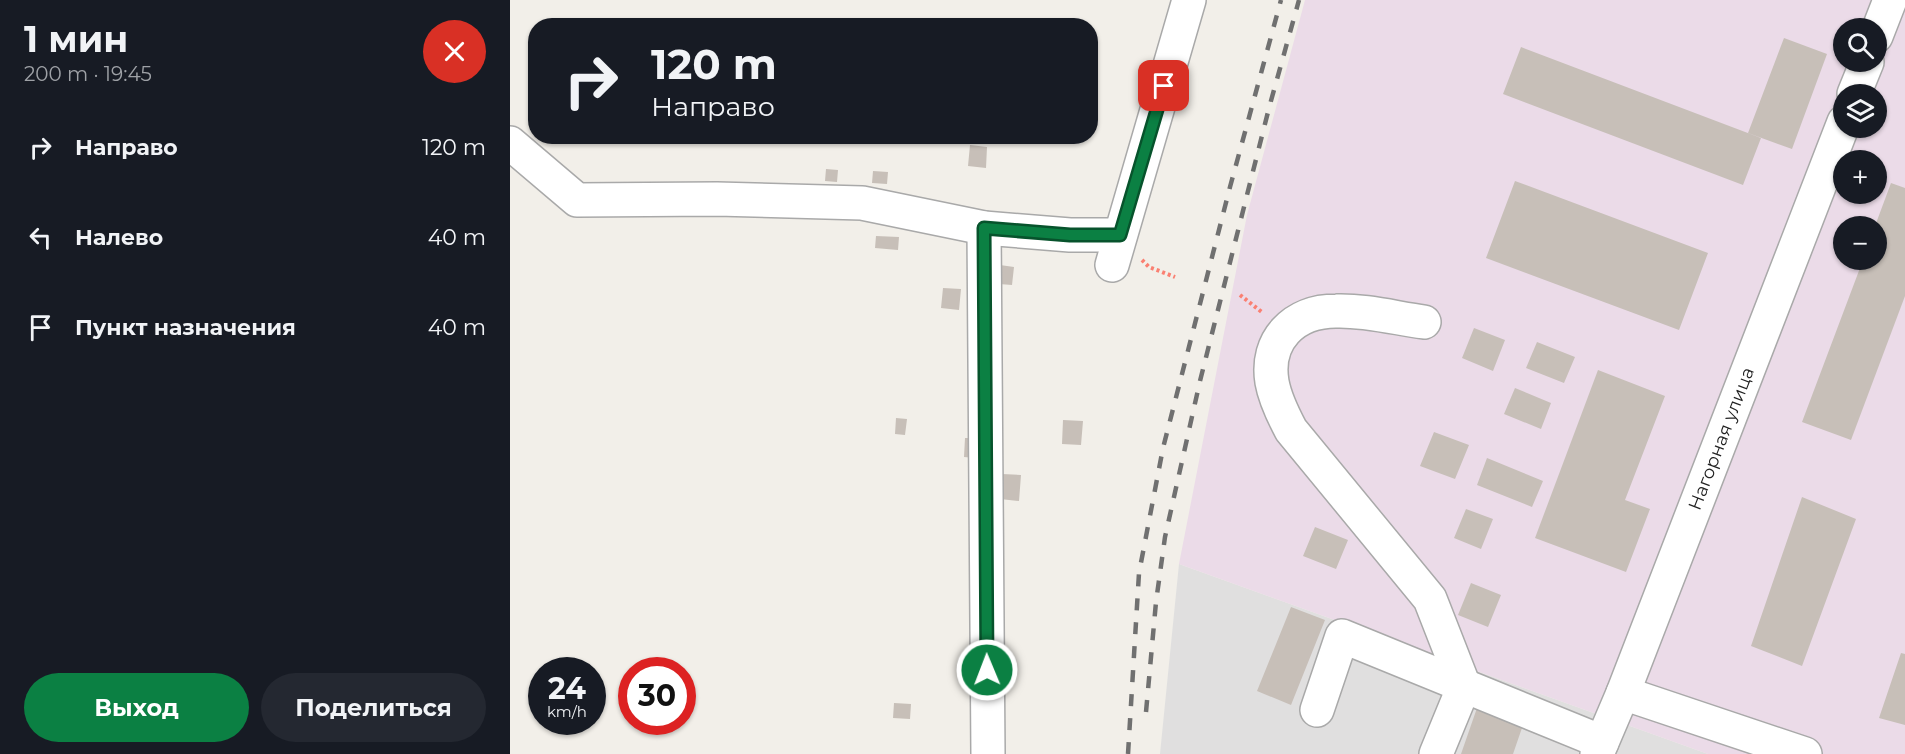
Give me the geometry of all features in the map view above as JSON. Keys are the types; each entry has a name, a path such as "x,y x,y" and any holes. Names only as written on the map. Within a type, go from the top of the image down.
{"street":[{"path":"510,143 577,200 717,199 862,203 984,228 1070,235 1116,250 1189,0"},
{"path":"1883,18 1890,0"},
{"name":"Нагорная улица","path":"1600,748 1838,138"},
{"path":"984,228 988,754"},
{"path":"1424,322 1335,310 1312,315 1293,324 1280,335 1274,347 1272,381 1278,404 1291,430 1430,599 1464,686 1436,754"},
{"path":"1317,710 1342,636 1464,686 1600,748"},
{"path":"1623,693 1805,754"}],"shaded area":[{"path":"1305,0 1905,0 1905,754 1708,754 1179,564 1247,215"},
{"path":"1179,564 1708,754 1160,754"}],"building":[{"path":"1784,38 1827,54 1792,149 1748,133"},
{"path":"1521,47 1761,138 1743,185 1503,94"},
{"path":"970,145 987,147 986,168 968,166"},
{"path":"826,169 838,170 837,182 825,181"},
{"path":"873,171 888,172 887,184 872,183"},
{"path":"1515,181 1708,253 1679,330 1486,258"},
{"path":"1891,183 1905,188 1905,296 1851,440 1802,422 1859,270 1887,270 1887,216 1879,216 1883,204 1887,204 1887,194"},
{"path":"876,236 899,237 898,250 875,248"},
{"path":"1000,265 1014,267 1012,285 999,284"},
{"path":"943,288 961,289 959,310 941,308"},
{"path":"1474,328 1505,340 1493,371 1462,358"},
{"path":"1537,342 1575,357 1564,383 1526,368"},
{"path":"1598,370 1665,396 1625,500 1650,509 1626,572 1535,538"},
{"path":"1515,388 1551,403 1541,429 1504,414"},
{"path":"896,418 907,419 905,435 895,434"},
{"path":"1063,420 1083,421 1081,445 1062,444"},
{"path":"1434,432 1469,445 1455,479 1420,466"},
{"path":"965,438 977,438 976,458 964,457"},
{"path":"1487,458 1543,481 1532,507 1477,485"},
{"path":"1002,474 1021,475 1019,501 1000,499"},
{"path":"1802,497 1856,519 1802,666 1751,646"},
{"path":"1466,509 1493,519 1481,549 1454,538"},
{"path":"1315,527 1348,540 1336,569 1303,556"},
{"path":"1471,583 1501,595 1488,627 1458,615"},
{"path":"1291,607 1325,620 1291,705 1257,691"},
{"path":"1901,653 1905,654 1905,725 1879,718"},
{"path":"894,703 911,704 910,719 893,718"},
{"path":"1477,708 1523,725 1513,754 1461,754"}],"railway":[{"path":"1128,754 1139,573 1163,448 1281,0"},
{"path":"1146,712 1156,602 1165,537 1200,381 1269,108 1299,0"}],"route":[{"path":"987,670 984,228 1070,235 1120,235 1164,86"}]}
